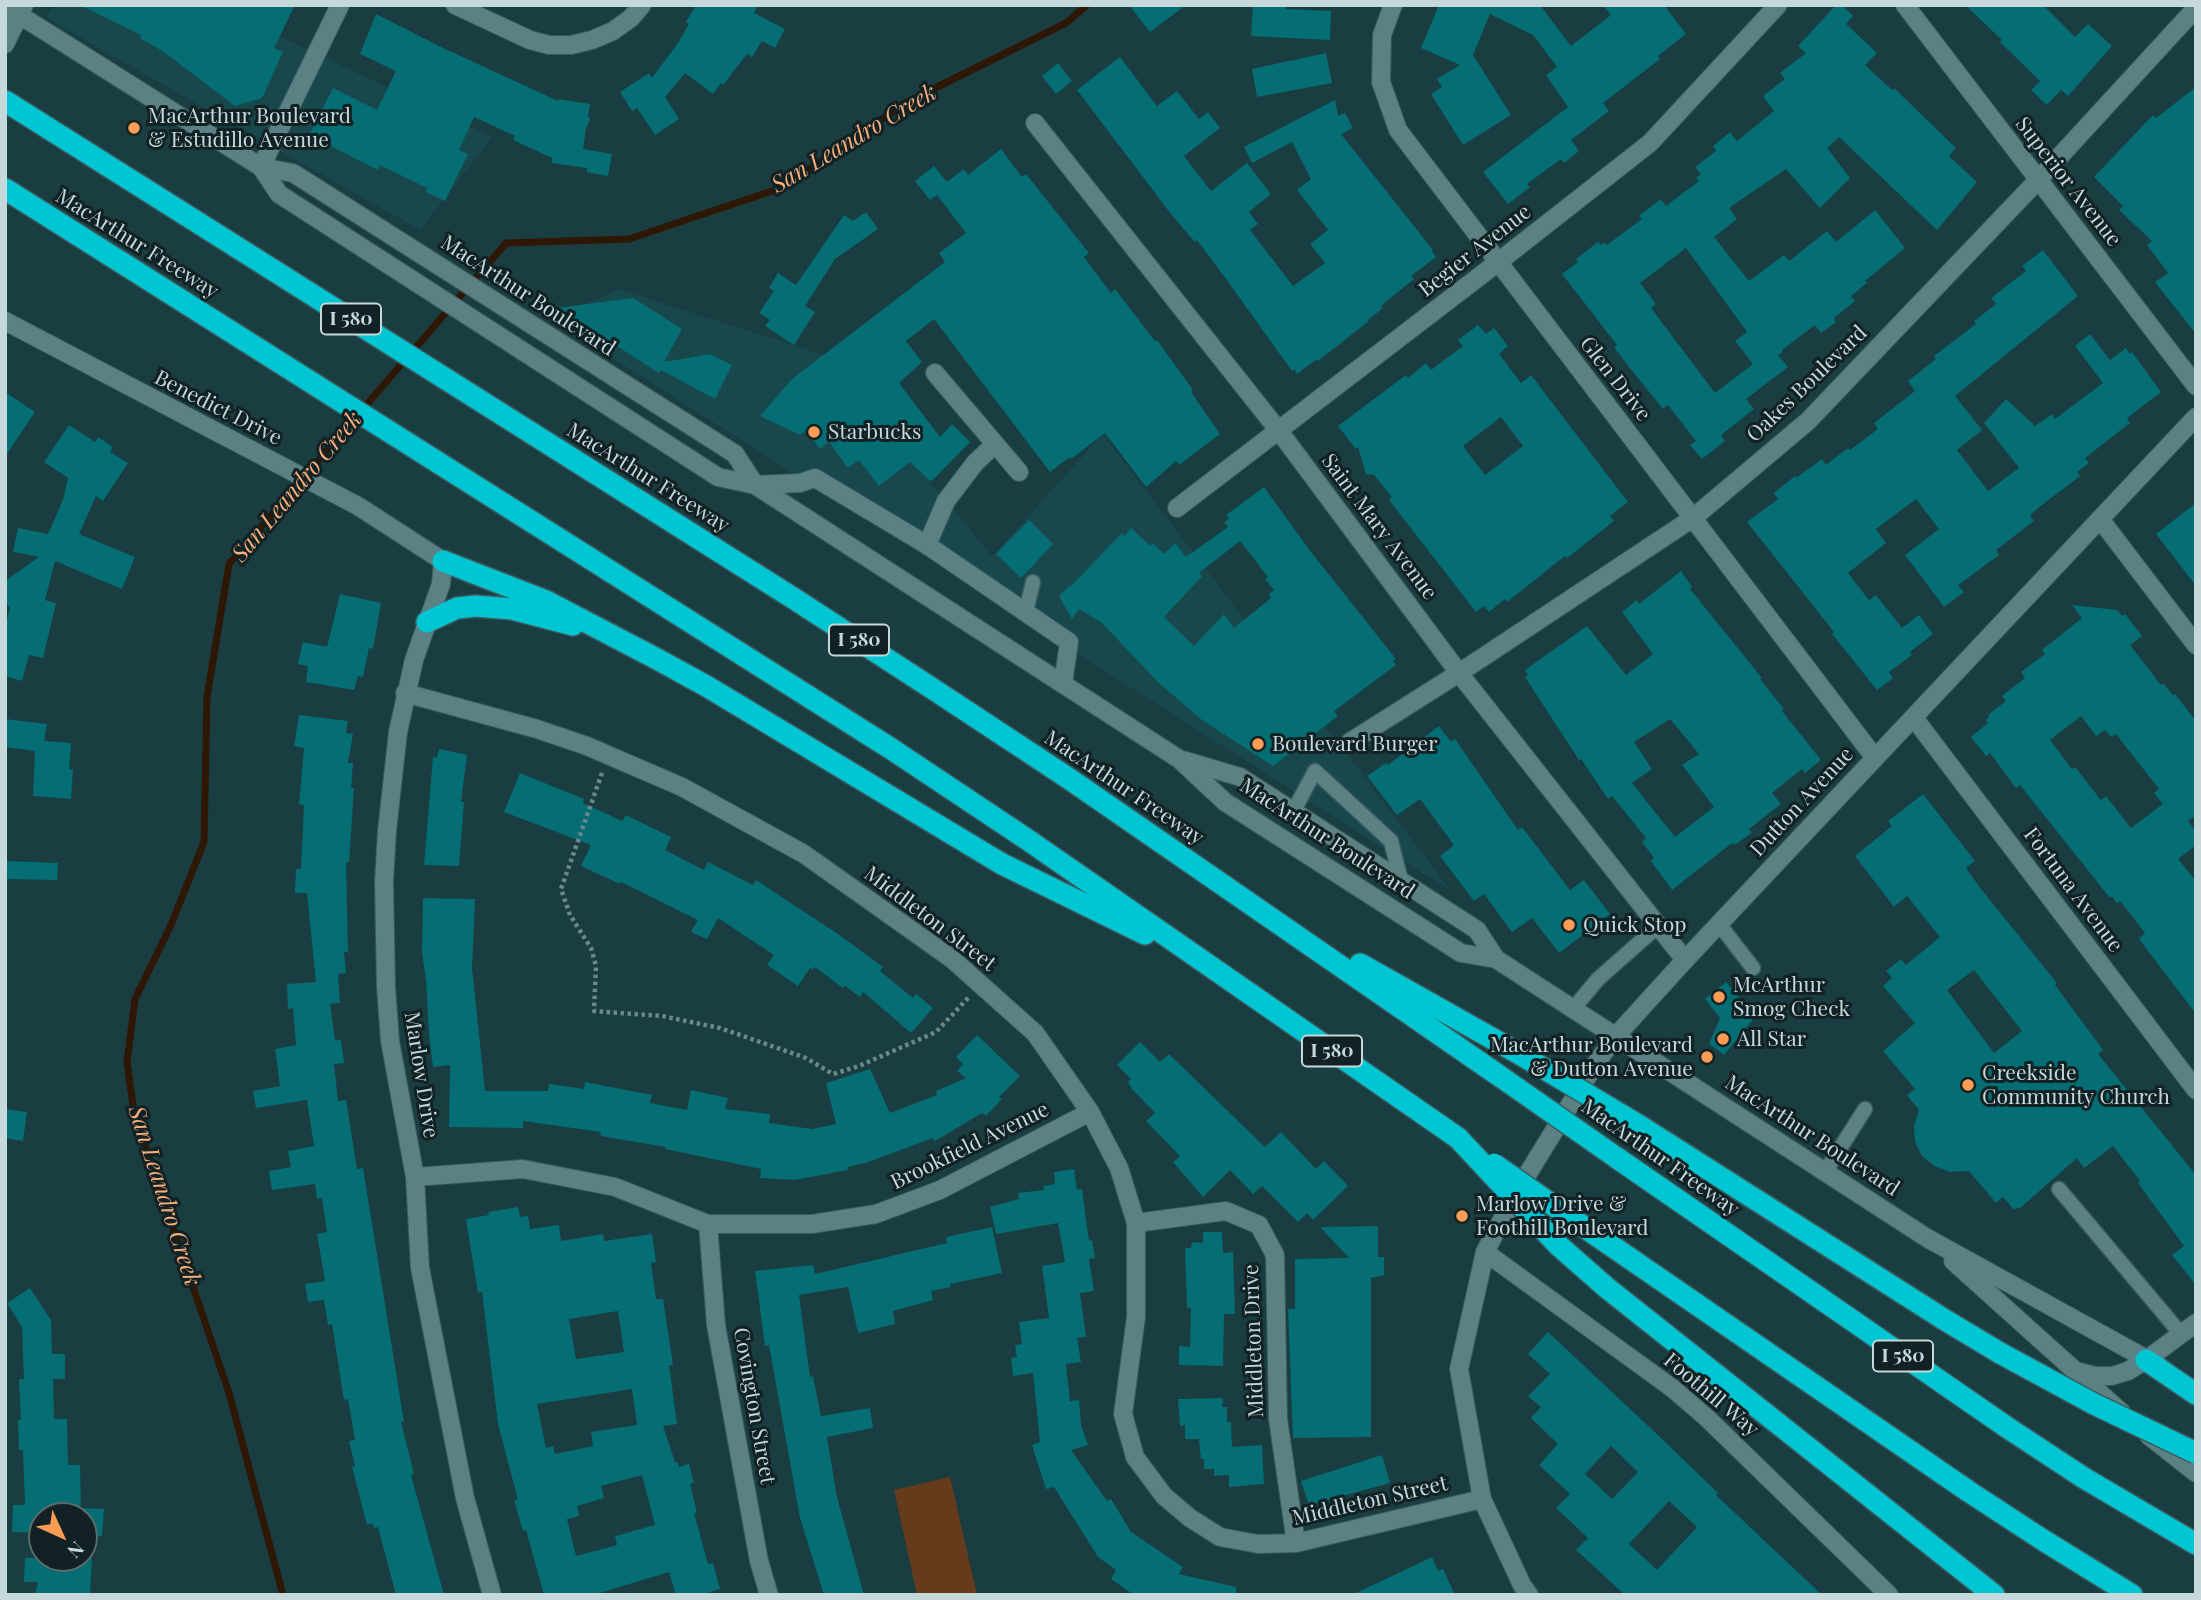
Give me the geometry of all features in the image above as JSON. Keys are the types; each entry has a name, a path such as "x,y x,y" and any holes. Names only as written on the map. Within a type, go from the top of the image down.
{"highway":[{"name":"MacArthur Freeway","path":"5,101 933,689 1251,904 2008,1428 2084,1478 2196,1544"},
{"name":"MacArthur Freeway","path":"9,192 890,748 1206,963 1968,1491 2132,1595"},
{"path":"443,561 546,601 612,635 718,692 1002,864 1206,963"},
{"path":"427,622 457,608 476,606 512,609 612,635"},
{"path":"1251,904 1518,1053 1640,1126 2000,1353 2094,1404 2196,1453"},
{"path":"1458,1138 1558,1245 1606,1288 1994,1595"},
{"path":"2146,1360 2196,1394"}],"street":[{"path":"261,167 340,5"},
{"path":"455,5 530,40 549,45 570,45 613,31 631,18 642,5"},
{"name":"Glen Drive","path":"1393,5 1382,36 1381,82 1398,130 1875,758"},
{"name":"Begier Avenue","path":"1177,508 1650,143 1778,5"},
{"name":"Superior Avenue","path":"1905,5 2196,386"},
{"name":"Oakes Boulevard","path":"1350,742 1693,518 1808,421 2038,180 2196,8"},
{"path":"5,44 16,9"},
{"name":"MacArthur Boulevard","path":"16,9 261,167 293,173 734,454 755,485 1179,759 1225,802 1461,953 1496,959"},
{"name":"Saint Mary Avenue","path":"1035,123 1279,431 1459,673 1685,960"},
{"name":"MacArthur Boulevard","path":"261,167 279,194 718,477 755,485 800,483 815,478 927,545 1069,642 1063,684"},
{"name":"Benedict Drive","path":"5,321 358,506 443,561"},
{"path":"935,373 1019,472"},
{"name":"Dutton Avenue","path":"1485,1252 1519,1188 1591,1069 1615,1037 2196,417"},
{"path":"927,545 946,501 975,463 995,444"},
{"path":"2100,519 2196,645"},
{"name":"Marlow Drive","path":"443,561 441,584 405,693 395,755 387,831 385,974 390,1041 415,1177 420,1268 465,1499 492,1595"},
{"name":"Middleton Street","path":"405,693 537,729 608,755 682,787 804,854 952,959 1035,1033 1090,1112 1119,1167 1136,1223 1136,1317 1123,1414 1135,1457 1164,1496 1190,1518 1220,1536 1258,1544 1296,1543 1482,1499"},
{"name":"Fortuna Avenue","path":"1914,718 2196,1090"},
{"name":"MacArthur Boulevard","path":"1179,759 1240,778 1293,811 1477,930 1496,959 1927,1238 2146,1360 2196,1383"},
{"name":"Brookfield Avenue","path":"415,1177 523,1169 615,1187 708,1224 811,1224 876,1214 940,1190 1090,1112"},
{"name":"Middleton Drive","path":"1136,1223 1226,1211 1259,1226 1275,1255 1278,1419 1296,1543"},
{"name":"Covington Street","path":"708,1224 716,1325 759,1561 769,1595"},
{"name":"MacArthur Boulevard","path":"1927,1238 2130,1420 2196,1473"},
{"path":"1485,1252 1458,1369 1482,1499 1529,1595"},
{"name":"Foothill Way","path":"1485,1252 1672,1388 1707,1418 1889,1595"},
{"path":"2076,1371 2095,1376 2112,1376 2128,1371 2188,1328"}],"lane":[{"path":"1026,611 1033,582"},
{"path":"1293,811 1315,771 1391,841 1401,881"},
{"path":"1719,924 1753,968"},
{"path":"1573,1010 1598,979 1658,926"},
{"path":"1825,1172 1865,1109"},
{"path":"2059,1189 2188,1328"}],"path":[{"path":"608,755 561,889 570,915 591,948 596,966 594,1011 662,1016 720,1028 806,1058 833,1074 859,1066 936,1032 981,985"}],"shaded area":[{"path":"54,5 214,5 492,137 420,230 46,18"},
{"path":"618,289 824,355 992,556 1103,434 1451,891 554,321"},
{"path":"950,1477 977,1595 917,1595 894,1490"}],"building":[{"path":"80,5 295,5 274,48 283,52 262,98 235,106 164,52 140,38 141,35"},
{"path":"696,5 758,5 754,13 785,29 775,48 762,41 752,57 747,54 713,94 685,73 665,97 679,119 655,135 637,108 632,111 620,92 649,73 652,78 678,43"},
{"path":"1129,5 1186,5 1150,32"},
{"path":"1253,5 1286,5 1286,9 1331,11 1330,40 1251,36"},
{"path":"1439,5 1540,5 1571,46 1611,15 1603,5 1664,5 1686,34 1658,56 1660,59 1603,103 1609,111 1571,140 1579,151 1564,163 1561,159 1527,184 1530,187 1508,204 1483,172 1568,107 1546,75 1557,67 1533,35 1490,14 1473,55 1511,115 1463,145 1431,94 1442,87 1437,79 1460,65 1421,48"},
{"path":"1836,5 1842,5 1853,16 1846,24 1877,53 1865,65 1892,90 1894,88 1956,148 1949,156 1977,182 1937,230 1839,137 1827,148 1850,178 1820,208 1786,169 1729,208 1737,219 1714,237 1749,281 1784,255 1789,261 1827,231 1836,242 1875,210 1905,248 1851,296 1855,301 1834,318 1836,322 1821,333 1815,325 1782,350 1778,355 1788,367 1746,399 1754,409 1721,435 1725,441 1702,459 1690,445 1696,441 1668,405 1663,409 1629,367 1614,347 1617,345 1562,274 1598,242 1607,245 1642,219 1639,216 1661,199 1666,206 1699,181 1696,178 1701,174 1695,167 1716,151 1713,146 1730,132 1737,141 1774,111 1763,96 1785,79 1780,73 1806,53 1798,46","holes":["1686,248 1747,332 1735,341 1753,364 1715,393 1651,308 1656,304 1640,283"]},
{"path":"1965,5 2043,5 2075,37 2088,24 2112,46 2068,96 2061,90 2047,105 2031,90 2040,81"},
{"path":"376,14 558,101 590,104 590,120 583,149 612,154 608,176 587,172 587,168 552,163 552,158 513,140 515,136 474,117 459,150 468,154 445,201 426,192 427,188 380,165 378,170 309,135 333,88 377,110 396,71 360,54"},
{"path":"1326,53 1332,83 1257,97 1252,69"},
{"path":"1120,57 1157,106 1177,91 1199,119 1208,112 1220,128 1184,156 1211,191 1247,163 1271,194 1249,212 1258,224 1250,230 1293,286 1325,263 1310,244 1328,230 1297,190 1311,179 1292,142 1252,163 1244,147 1335,100 1338,116 1345,113 1353,128 1341,134 1436,257 1411,276 1414,279 1381,306 1383,308 1369,321 1318,361 1317,359 1297,374 1294,369 1292,371 1197,240 1195,242 1171,214 1077,90"},
{"path":"1058,63 1072,81 1056,94 1042,76"},
{"path":"2196,87 2196,334 2155,282 2168,273 2147,245 2152,241 2119,210 2123,206 2094,177 2153,115 2156,118"},
{"path":"1001,149 1022,177 1026,174 1089,253 1084,257 1111,293 1115,289 1155,341 1157,340 1220,434 1179,465 1176,461 1146,487 1105,433 1050,472 934,319 906,341 922,362 899,383 940,437 952,424 970,442 933,480 930,481 910,462 879,486 859,460 848,468 829,442 820,449 806,430 800,435 760,416 792,379 945,262 939,253 966,233 937,195 930,200 915,181 934,166 947,182 964,169 968,175"},
{"path":"866,212 878,229 835,259 805,306 815,312 794,345 765,326 770,320 759,313 774,291 769,288 778,273 796,285 844,215 853,221"},
{"path":"2043,250 2078,296 1955,396 1982,430 1957,450 1988,491 2019,468 1984,423 2006,399 2035,426 2052,414 2055,419 2103,383 2075,346 2090,334 2110,360 2126,348 2130,354 2132,352 2161,392 2127,418 2130,423 2085,458 2089,463 2077,472 2080,476 2038,508 2030,516 2034,521 1996,550 1999,555 1958,585 1964,592 1944,607 1905,555 1939,529 1916,499 1876,529 1886,543 1848,573 1869,600 1876,595 1902,628 1919,615 1933,634 1910,652 1912,655 1889,672 1893,678 1877,690 1747,522 1778,499 1774,493 1795,476 1796,478 1822,459 1826,465 1878,429 1874,423 1915,391 1908,381 1936,359 1934,356 1976,324 1974,321 1996,304 1991,298 2026,271 2022,266"},
{"path":"633,298 682,329 664,362 710,354 732,365 715,399 661,370 659,373 557,308"},
{"path":"1478,325 1486,334 1494,328 1508,346 1499,354 1521,383 1531,375 1628,502 1610,516 1614,521 1507,602 1505,599 1489,612 1484,606 1476,612 1389,500 1392,497 1374,475 1366,474 1358,447 1356,449 1338,426 1406,375 1408,378 1426,363 1431,370 1463,346 1458,340","holes":["1501,417 1523,446 1485,475 1463,446"]},
{"path":"5,392 35,412 5,457"},
{"path":"69,425 95,442 98,437 113,447 110,452 128,463 103,501 96,496 79,534 135,557 122,589 55,561 45,600 56,603 43,658 29,655 22,681 5,676 5,627 10,608 5,601 5,581 39,557 13,552 18,528 48,534 63,500 68,478 44,462"},
{"path":"1264,487 1308,548 1396,659 1393,661 1396,665 1334,711 1338,716 1273,766 1202,720 1159,683 1101,622 1079,609 1072,619 1059,596 1122,533 1124,536 1131,528 1150,546 1153,543 1164,554 1175,543 1186,557 1228,527 1224,522 1229,519 1226,515","holes":["1240,541 1268,577 1265,579 1274,590 1269,594 1271,598 1234,628 1224,614 1194,646 1164,617 1202,576 1199,573"]},
{"path":"2196,503 2196,586 2156,534"},
{"path":"1029,520 1053,544 1021,578 996,554"},
{"path":"1681,571 1692,587 1690,589 1762,678 1760,679 1784,709 1782,711 1821,760 1805,773 1802,769 1772,793 1781,804 1749,829 1752,833 1734,845 1732,843 1672,890 1651,861 1654,858 1642,842 1646,838 1612,796 1608,799 1525,677 1528,675 1525,670 1587,626 1626,675 1653,654 1622,612 1637,600 1639,604","holes":["1670,719 1699,754 1682,765 1714,807 1675,837 1632,783 1652,769 1634,742"]},
{"path":"340,594 381,603 373,649 369,648 363,677 358,676 354,690 306,682 308,666 298,664 303,642 327,647"},
{"path":"2072,605 2117,610 2122,616 2125,614 2142,636 2130,645 2161,685 2164,684 2175,694 2196,721 2196,815 2188,821 2196,831 2196,845 2178,859 2196,881 2196,1014 2139,939 2145,933 2120,901 2117,903 2112,896 2110,898 2020,785 2016,788 1990,753 1986,756 1971,737 1988,723 1988,715 2006,701 2002,696 2025,678 2021,672 2045,654 2042,650 2082,618","holes":["2081,716 2096,736 2105,730 2111,737 2116,734 2159,789 2154,793 2163,804 2131,828 2106,796 2101,800 2075,767 2072,769 2050,740"]},
{"path":"299,715 348,721 346,733 353,734 348,763 353,763 351,788 354,788 349,862 346,862 348,952 344,952 346,973 338,974 340,1003 330,1004 335,1040 341,1040 344,1063 334,1064 338,1101 346,1100 357,1169 363,1168 404,1422 401,1422 414,1474 411,1475 444,1595 396,1595 378,1527 374,1528 372,1523 367,1525 352,1467 355,1466 349,1441 355,1440 348,1399 344,1400 332,1324 328,1325 324,1300 308,1302 305,1284 325,1281 317,1234 327,1232 322,1198 317,1199 315,1184 272,1190 269,1171 291,1167 288,1151 314,1146 307,1100 256,1108 253,1091 280,1086 275,1049 296,1045 293,1008 288,1009 287,984 316,982 307,893 295,893 296,869 301,869 304,805 299,804 304,748 294,746"},
{"path":"5,719 47,724 44,741 71,743 71,799 33,796 35,751 5,747"},
{"path":"1439,726 1451,742 1455,739 1518,830 1522,827 1570,890 1584,880 1610,914 1559,953 1532,918 1512,932 1484,894 1474,901 1440,856 1454,845 1420,799 1397,815 1367,776 1386,763 1388,765"},
{"path":"439,749 467,755 461,802 464,802 459,866 424,865 433,757 437,758"},
{"path":"520,773 584,799 583,803 622,821 626,815 671,837 665,850 704,870 708,862 753,885 756,880 838,934 883,967 880,971 913,998 916,994 933,1008 911,1033 863,992 860,997 815,967 812,970 810,968 798,986 767,965 774,955 718,918 707,939 691,932 698,920 621,882 620,884 581,866 591,845 504,812"},
{"path":"1923,794 1975,861 1966,868 2057,983 2055,985 2103,1050 2098,1054 2196,1175 2196,1285 2172,1255 2184,1246 2113,1146 2084,1168 2077,1158 2019,1209 2018,1207 2014,1210 2003,1197 1996,1203 1969,1171 1950,1172 1934,1166 1922,1156 1915,1142 1914,1126 1919,1110 1907,1095 1915,1089 1883,1051 1915,1023 1883,986 1892,978 1886,971 1901,959 1906,965 1940,937 1907,896 1894,907 1855,856 1892,826 1888,821","holes":["1974,970 2022,1031 1994,1053 1947,990"]},
{"path":"5,861 58,863 57,880 5,879"},
{"path":"423,898 475,899 472,968 485,1091 548,1091 549,1084 584,1089 585,1082 652,1095 650,1103 687,1110 691,1090 728,1098 725,1109 770,1114 769,1123 812,1129 836,1124 826,1083 870,1069 890,1113 937,1095 936,1091 966,1078 957,1071 963,1064 956,1057 977,1035 1020,1076 999,1097 1002,1099 986,1116 982,1113 935,1141 933,1138 866,1163 847,1167 848,1170 795,1180 760,1178 761,1169 665,1149 666,1147 606,1137 600,1135 601,1132 523,1121 523,1128 449,1127 450,1065 433,1067 429,1034 422,951"},
{"path":"1726,982 1755,1017 1724,1055 1709,1044 1720,1018 1705,999"},
{"path":"1140,1042 1160,1062 1169,1054 1265,1147 1281,1132 1316,1169 1324,1161 1348,1186 1313,1220 1307,1213 1298,1222 1262,1186 1253,1194 1230,1170 1203,1197 1173,1162 1180,1156 1146,1121 1155,1113 1132,1089 1128,1082 1131,1079 1117,1065"},
{"path":"5,1109 27,1112 23,1141 5,1138"},
{"path":"1074,1169 1077,1190 1082,1189 1089,1241 1092,1240 1095,1258 1089,1259 1094,1291 1080,1293 1086,1337 1077,1338 1081,1362 1066,1364 1070,1401 1079,1400 1081,1425 1088,1445 1071,1450 1107,1501 1111,1499 1131,1532 1183,1567 1179,1574 1236,1587 1236,1595 1134,1595 1111,1579 1116,1570 1098,1557 1054,1487 1046,1489 1032,1445 1040,1442 1033,1373 1013,1376 1011,1358 1017,1357 1015,1345 1022,1344 1019,1322 1049,1318 1042,1266 1065,1262 1058,1223 996,1234 990,1207 1019,1199 1018,1193 1044,1190 1043,1186 1055,1184 1054,1172"},
{"path":"518,1207 520,1217 528,1216 530,1229 559,1225 561,1241 603,1234 604,1241 652,1234 656,1262 651,1263 656,1299 663,1299 673,1365 669,1365 677,1424 663,1426 675,1462 678,1462 679,1467 689,1464 694,1483 690,1484 697,1513 694,1513 708,1564 713,1563 720,1589 701,1595 676,1595 669,1572 593,1595 544,1595 526,1530 523,1531 514,1500 518,1500 498,1424 482,1292 478,1293 466,1219 489,1215 488,1212","holes":["618,1311 624,1352 576,1359 569,1319","632,1389 637,1425 591,1432 593,1446 555,1454 553,1446 546,1448 537,1404","642,1475 655,1525 615,1536 617,1545 576,1556 567,1519 579,1516 577,1506 604,1498 601,1486"]},
{"path":"1378,1226 1378,1257 1384,1257 1384,1275 1371,1278 1371,1437 1293,1438 1288,1309 1295,1309 1295,1259 1349,1258 1320,1227"},
{"path":"992,1227 1002,1273 950,1284 951,1287 931,1291 933,1300 893,1311 895,1324 858,1333 848,1287 799,1295 810,1377 813,1376 821,1416 870,1408 873,1428 827,1437 837,1497 864,1595 824,1595 800,1518 769,1345 765,1346 755,1271 813,1265 815,1274 947,1243 946,1237"},
{"path":"1203,1232 1222,1232 1223,1253 1233,1252 1235,1314 1224,1314 1223,1366 1179,1365 1179,1346 1190,1347 1191,1308 1187,1308 1185,1248 1191,1248 1192,1242 1203,1243"},
{"path":"30,1288 51,1320 52,1354 65,1354 65,1379 53,1379 54,1419 67,1419 68,1465 80,1465 81,1502 28,1502 28,1533 12,1532 13,1505 25,1505 23,1450 19,1450 18,1420 21,1420 19,1379 24,1379 22,1327 7,1303"},
{"path":"1548,1332 1822,1595 1625,1595 1576,1550 1588,1538 1556,1508 1570,1494 1539,1465 1558,1444 1531,1418 1541,1407 1528,1396 1550,1374 1528,1354","holes":["1611,1446 1638,1472 1612,1499 1585,1474","1669,1501 1697,1527 1657,1570 1629,1544"]},
{"path":"1223,1398 1222,1407 1227,1407 1227,1422 1231,1422 1232,1447 1262,1445 1264,1484 1229,1487 1229,1475 1214,1476 1214,1469 1204,1469 1199,1439 1185,1439 1185,1425 1180,1426 1178,1399"},
{"path":"1382,1455 1390,1483 1309,1505 1301,1481"},
{"path":"98,1509 104,1509 102,1536 98,1536"},
{"path":"1432,1557 1438,1571 1443,1569 1455,1595 1352,1595"},
{"path":"25,1558 28,1558 28,1572 91,1572 90,1595 35,1595 38,1582 24,1582"}],"waterway":[{"name":"San Leandro Creek","path":"283,1595 229,1393 134,1113 127,1062 135,999 171,925 204,842 207,697 229,564 506,243 629,239 784,187 905,103 1066,23 1087,5"}],"place":[{"name":"MacArthur Boulevard & Estudillo Avenue","path":"134,128"},
{"name":"Starbucks","path":"814,432"},
{"name":"Boulevard Burger","path":"1258,744"},
{"name":"Quick Stop","path":"1569,925"},
{"name":"McArthur Smog Check","path":"1719,997"},
{"name":"All Star","path":"1723,1039"},
{"name":"MacArthur Boulevard & Dutton Avenue","path":"1707,1057"},
{"name":"Creekside Community Church","path":"1968,1085"},
{"name":"Marlow Drive & Foothill Boulevard","path":"1462,1216"}]}
